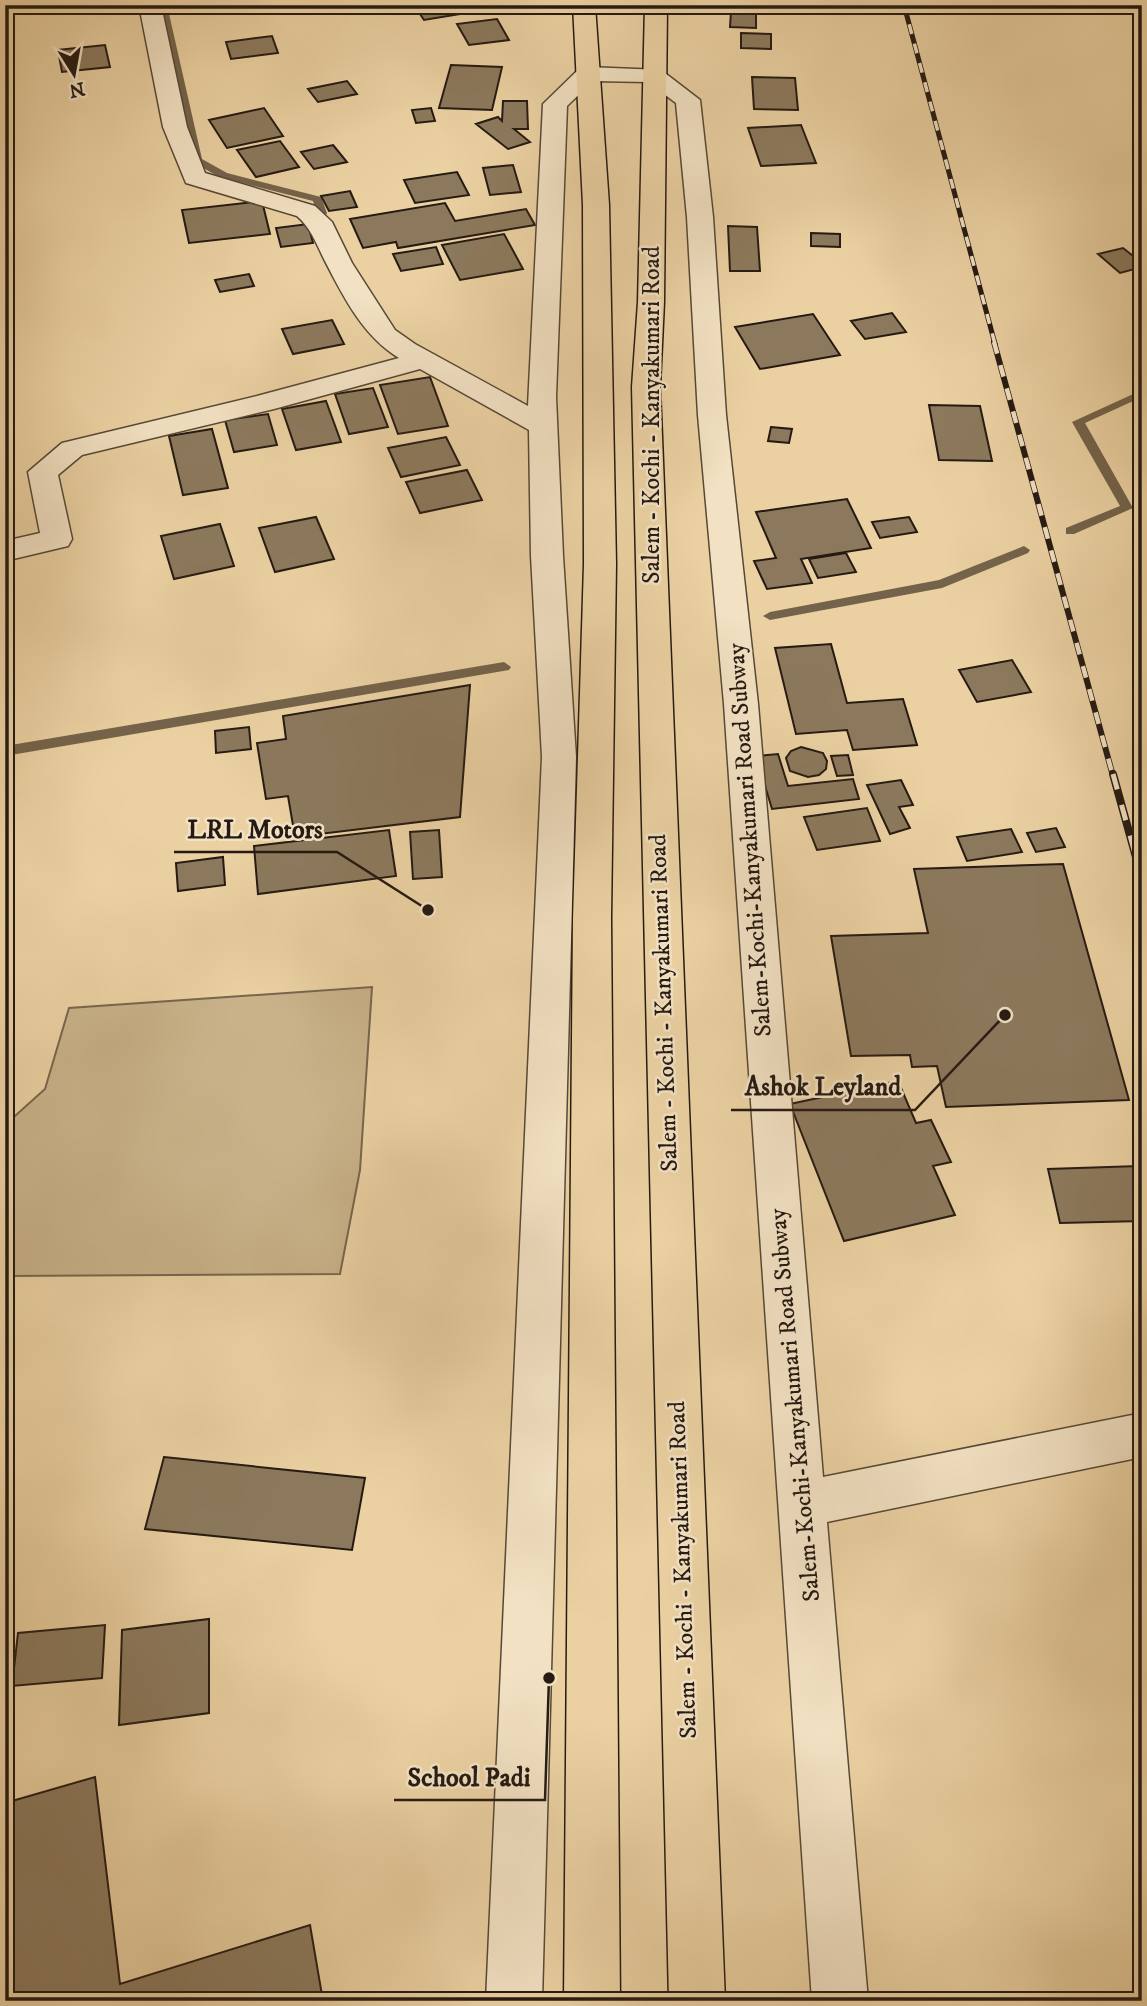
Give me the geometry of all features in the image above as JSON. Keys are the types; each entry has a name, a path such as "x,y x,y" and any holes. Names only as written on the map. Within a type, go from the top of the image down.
{"highway":[{"path":"584,5 596,205 600,564 592,918 592,2001"},
{"name":"Salem - Kochi - Kanyakumari Road","path":"656,5 651,302 646,387 697,2001"}],"street":[{"path":"150,5 175,127 195,178 283,202 312,216 319,222 339,263 386,336 423,360 543,426"},
{"path":"514,2001 559,757 547,556 543,426 555,104 587,74 653,75"},
{"name":"Salem-Kochi-Kanyakumari Road Subway","path":"653,75 688,100 690,113 700,217 712,415 741,704 840,2001"},
{"path":"5,551 57,539 43,472 72,450 264,403 423,360"},
{"path":"804,1504 1142,1435"}],"shaded area":[{"path":"372,987 360,1170 340,1274 5,1276 5,1125 45,1089 69,1008"}],"building":[{"path":"252,5 313,5 314,7 255,13"},
{"path":"414,5 454,5 460,14 424,20"},
{"path":"731,12 756,13 756,28 730,27"},
{"path":"497,19 509,40 469,45 457,24"},
{"path":"741,33 771,34 771,49 741,48"},
{"path":"272,36 278,53 231,59 226,42"},
{"path":"105,45 110,67 62,72 58,50"},
{"path":"451,65 502,67 492,110 439,108"},
{"path":"752,77 795,78 798,110 754,109"},
{"path":"347,81 357,94 318,102 308,89"},
{"path":"503,101 527,101 528,129 514,129 530,142 508,149 476,124 498,117 502,121"},
{"path":"264,108 283,136 227,148 209,120"},
{"path":"431,108 435,121 416,123 412,110"},
{"path":"801,125 816,163 761,166 748,128"},
{"path":"280,141 299,167 256,177 237,150"},
{"path":"333,145 347,162 314,169 301,152"},
{"path":"513,165 521,192 490,195 483,168"},
{"path":"457,172 469,195 415,203 404,180"},
{"path":"350,191 357,207 329,211 321,196"},
{"path":"262,201 270,234 189,243 182,210"},
{"path":"445,203 455,221 526,209 535,225 398,248 396,242 363,248 350,219"},
{"path":"308,224 313,243 281,247 276,228"},
{"path":"728,226 757,227 760,271 730,271"},
{"path":"811,233 840,234 840,247 811,246"},
{"path":"504,234 523,269 460,280 442,245"},
{"path":"436,247 443,264 401,271 393,254"},
{"path":"1123,248 1142,263 1142,267 1120,273 1098,254"},
{"path":"249,274 254,286 220,292 215,280"},
{"path":"892,313 906,332 865,339 851,321"},
{"path":"813,314 840,355 760,369 735,327"},
{"path":"332,320 344,344 293,354 282,329"},
{"path":"430,377 448,426 398,434 380,385"},
{"path":"373,388 388,427 349,434 335,394"},
{"path":"326,401 341,442 296,450 282,409"},
{"path":"929,405 980,406 992,461 939,460"},
{"path":"268,414 277,445 234,452 225,420"},
{"path":"771,427 792,429 789,443 768,441"},
{"path":"212,429 228,488 183,495 169,436"},
{"path":"446,437 460,465 401,477 388,448"},
{"path":"467,470 482,500 420,513 406,482"},
{"path":"847,499 871,548 801,559 812,583 767,589 754,561 776,558 756,512"},
{"path":"316,517 334,559 275,572 259,528"},
{"path":"909,517 917,532 880,538 872,522"},
{"path":"220,524 234,566 174,579 161,536"},
{"path":"846,553 856,572 818,578 809,559"},
{"path":"831,644 847,703 903,699 917,745 853,750 847,730 796,734 775,648"},
{"path":"1012,660 1031,692 977,702 959,670"},
{"path":"470,685 460,817 295,837 288,796 266,799 257,743 286,739 283,716"},
{"path":"249,727 251,749 216,753 215,731"},
{"path":"801,747 823,753 827,761 826,769 819,775 808,777 790,771 786,758 791,751"},
{"path":"778,754 788,786 853,779 859,799 772,809 756,756"},
{"path":"848,755 853,775 837,776 831,756"},
{"path":"901,780 913,805 899,807 910,828 890,834 867,785"},
{"path":"867,808 880,841 817,850 804,817"},
{"path":"1056,828 1065,847 1036,852 1027,833"},
{"path":"1011,829 1022,852 967,861 957,837"},
{"path":"389,830 396,876 258,894 254,846"},
{"path":"439,830 442,877 413,879 410,832"},
{"path":"223,857 225,885 178,891 176,863"},
{"path":"1063,864 1129,1100 946,1107 937,1066 912,1067 910,1055 851,1056 831,936 928,933 914,869"},
{"path":"898,1081 916,1123 931,1120 951,1162 933,1166 955,1215 844,1241 790,1104"},
{"path":"1139,1166 1142,1176 1142,1221 1060,1223 1048,1169"},
{"path":"164,1457 365,1478 352,1550 145,1529"},
{"path":"209,1619 209,1713 119,1725 122,1630"},
{"path":"105,1625 102,1678 12,1686 18,1633"},
{"path":"95,1777 120,1984 310,1925 323,2001 5,2001 5,1803"}],"waterway":[{"path":"162,5 197,160 223,175 317,199 322,213 305,218"},
{"path":"1070,531 1127,508 1078,422 1142,393"},
{"path":"770,616 942,584 1024,550"},
{"path":"5,751 504,667"}],"railway":[{"path":"904,5 995,344"},
{"path":"994,342 1113,776"},
{"path":"1113,774 1142,879"}],"place":[{"name":"LRL Motors","path":"428,910"},
{"name":"Ashok Leyland","path":"1005,1015"},
{"name":"School Padi","path":"549,1678"}]}
